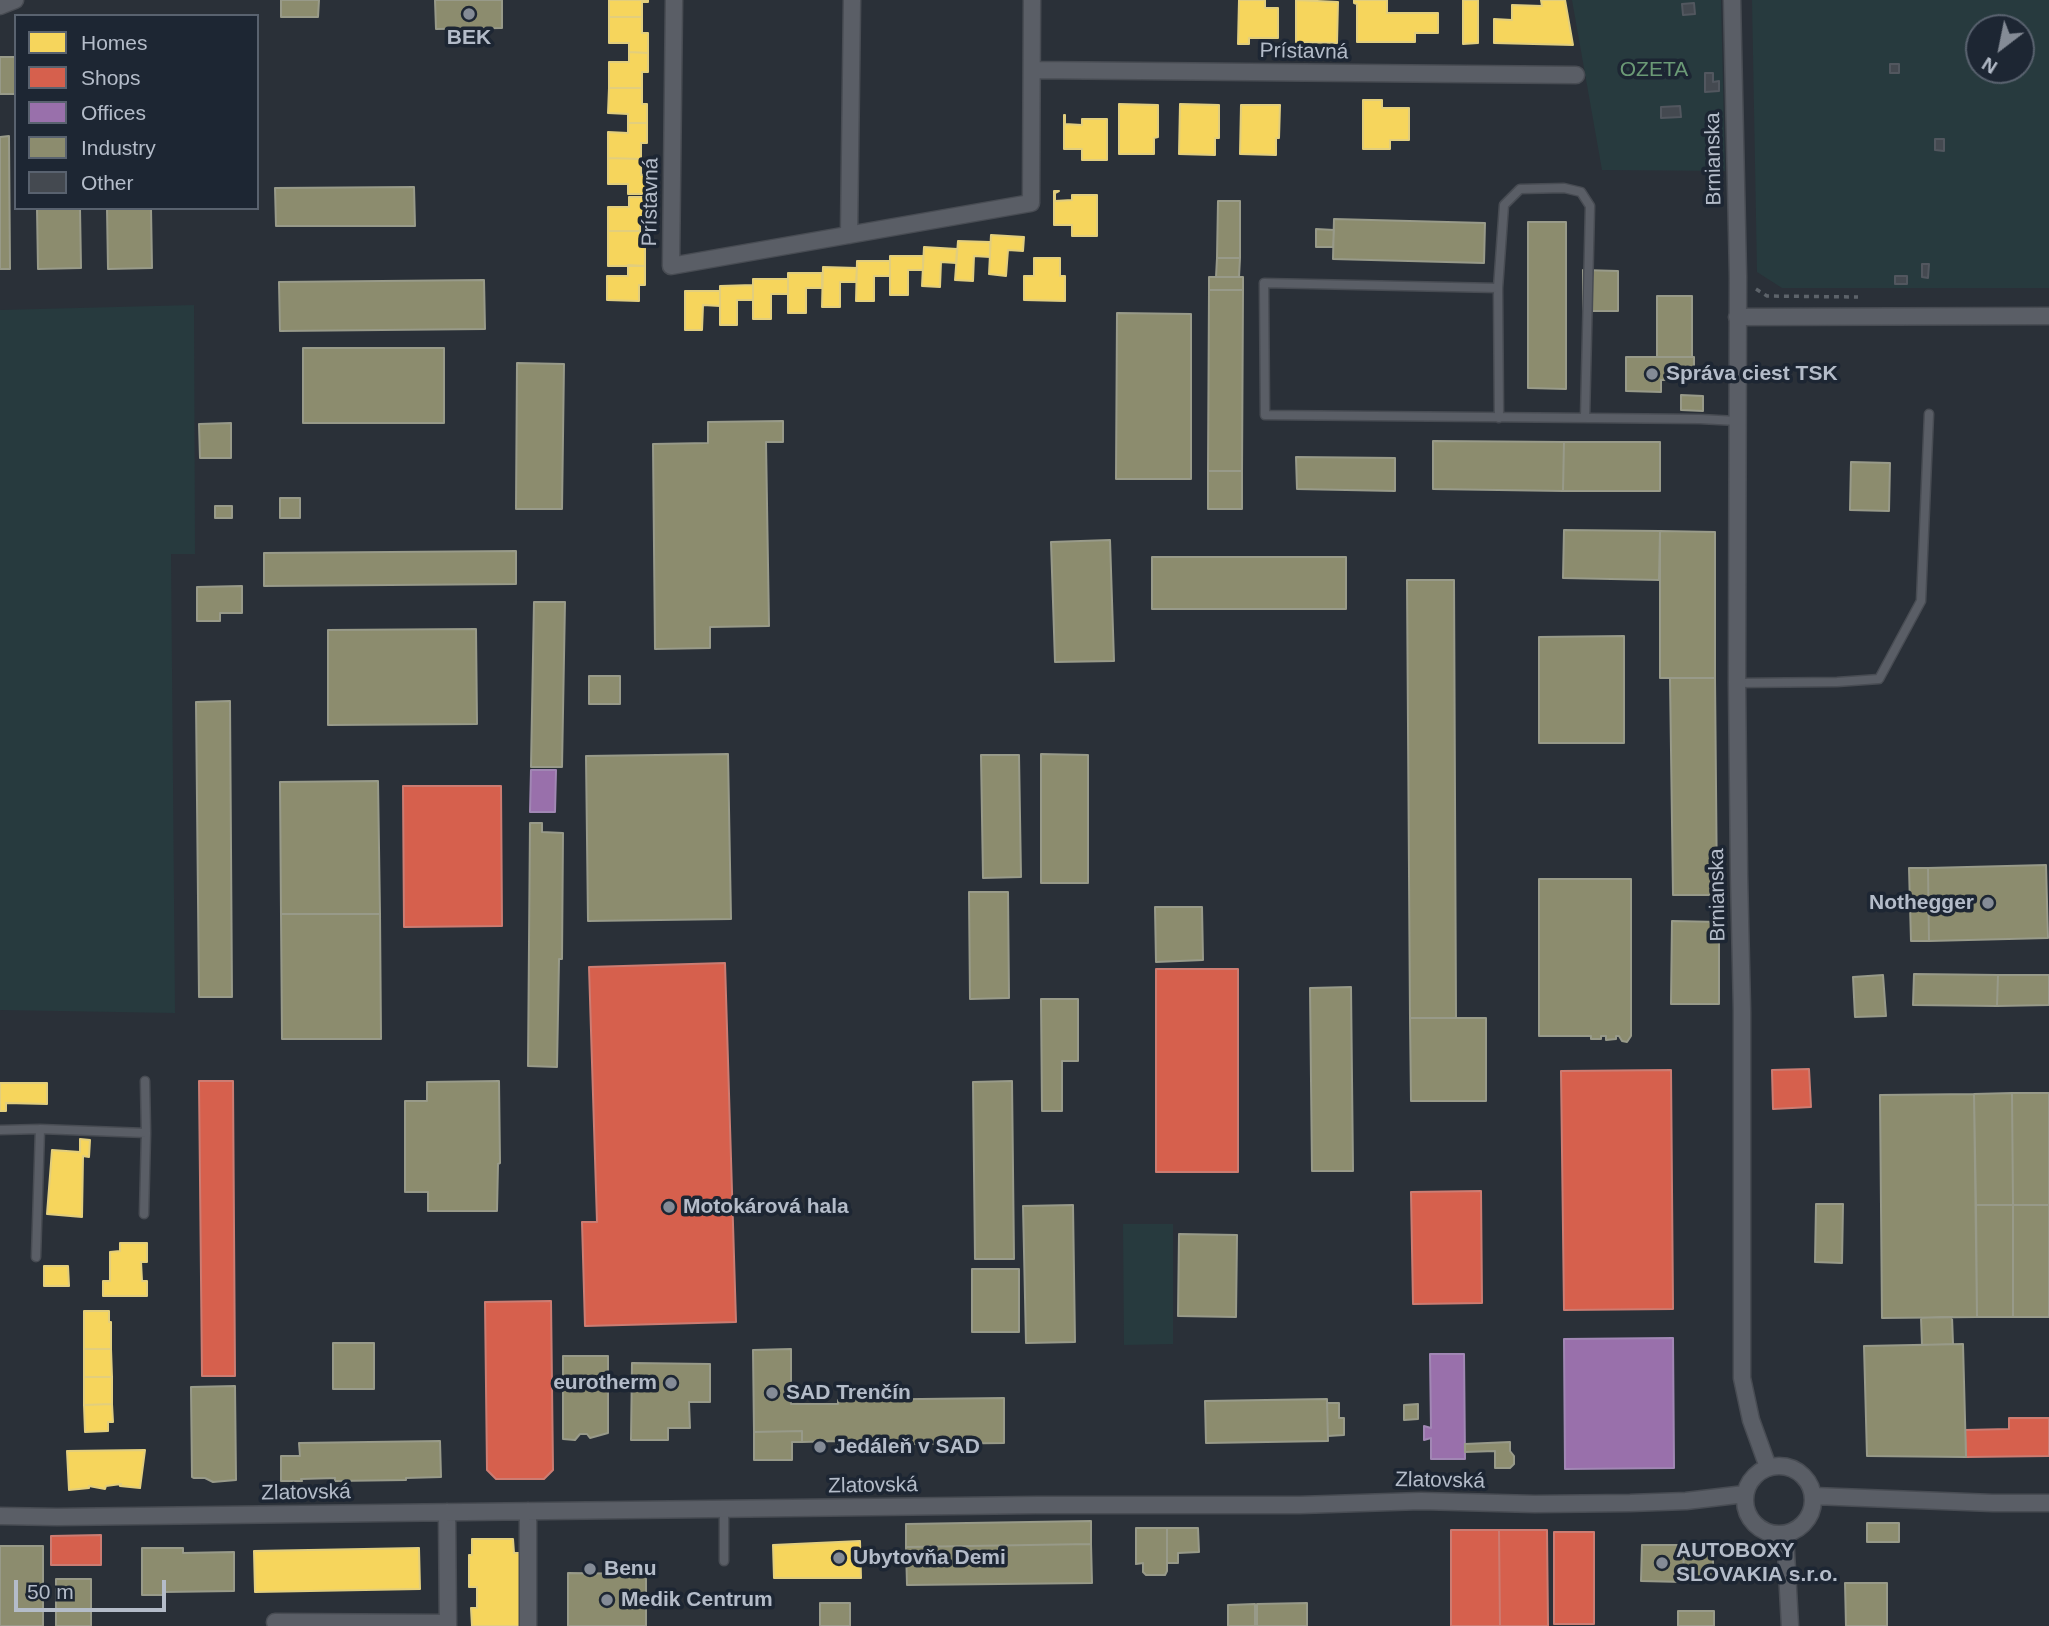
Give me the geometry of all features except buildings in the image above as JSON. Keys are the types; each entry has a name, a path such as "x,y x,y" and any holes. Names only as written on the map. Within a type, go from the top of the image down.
{"street":[{"path":"0,6 15,0"},
{"name":"Prístavná","path":"674,0 671,266 1031,203 1032,0"},
{"path":"849,235 852,0"},
{"name":"Brnianska","path":"1732,0 1738,276 1737,683 1742,1011 1742,1378 1751,1420 1768,1467"},
{"name":"Prístavná","path":"1032,71 1576,75"},
{"path":"1737,317 2049,316"},
{"path":"1783,1465 1798,1471 1809,1481 1814,1496 1807,1520 1797,1529 1785,1534 1760,1528 1751,1519 1746,1507 1745,1494 1749,1482 1757,1473 1768,1467 1783,1465"},
{"name":"Zlatovská","path":"0,1516 1036,1504 1300,1505 1422,1501 1630,1503 1686,1501 1745,1494"},
{"path":"1814,1496 2049,1503"},
{"path":"527,1626 528,1511"},
{"path":"275,1622 448,1624 447,1512"},
{"path":"1785,1534 1790,1626"}],"lane":[{"path":"1499,418 1498,288 1504,205 1520,189 1564,188 1581,192 1590,206 1585,418"},
{"path":"1498,288 1264,283 1265,415 1737,421"},
{"path":"1737,683 1879,679 1921,601 1929,415"},
{"path":"144,1214 145,1082"},
{"path":"36,1257 40,1129"},
{"path":"0,1130 146,1133"},
{"path":"724,1509 724,1561"}],"path":[{"path":"1738,276 1752,277 1758,292 1767,296 1861,297"}],"green space":[{"name":"OZETA","path":"1572,0 1721,0 1725,171 1602,170"},
{"path":"1752,0 2049,0 2049,288 1782,288 1757,272"},
{"path":"194,305 195,554 171,554 175,1013 0,1010 0,310"},
{"path":"1123,1224 1173,1224 1173,1344 1124,1345"}],"place":[{"name":"BEK","path":"469,14"},
{"name":"Správa ciest TSK","path":"1652,374"},
{"name":"Nothegger","path":"1988,903"},
{"name":"Motokárová hala","path":"669,1207"},
{"name":"eurotherm","path":"671,1383"},
{"name":"SAD Trenčín","path":"772,1393"},
{"name":"Jedáleň v SAD","path":"820,1447"},
{"name":"Ubytovňa Demi","path":"839,1558"},
{"name":"AUTOBOXY SLOVAKIA s.r.o.","path":"1662,1563"},
{"name":"Benu","path":"590,1569"},
{"name":"Medik Centrum","path":"607,1600"}]}
